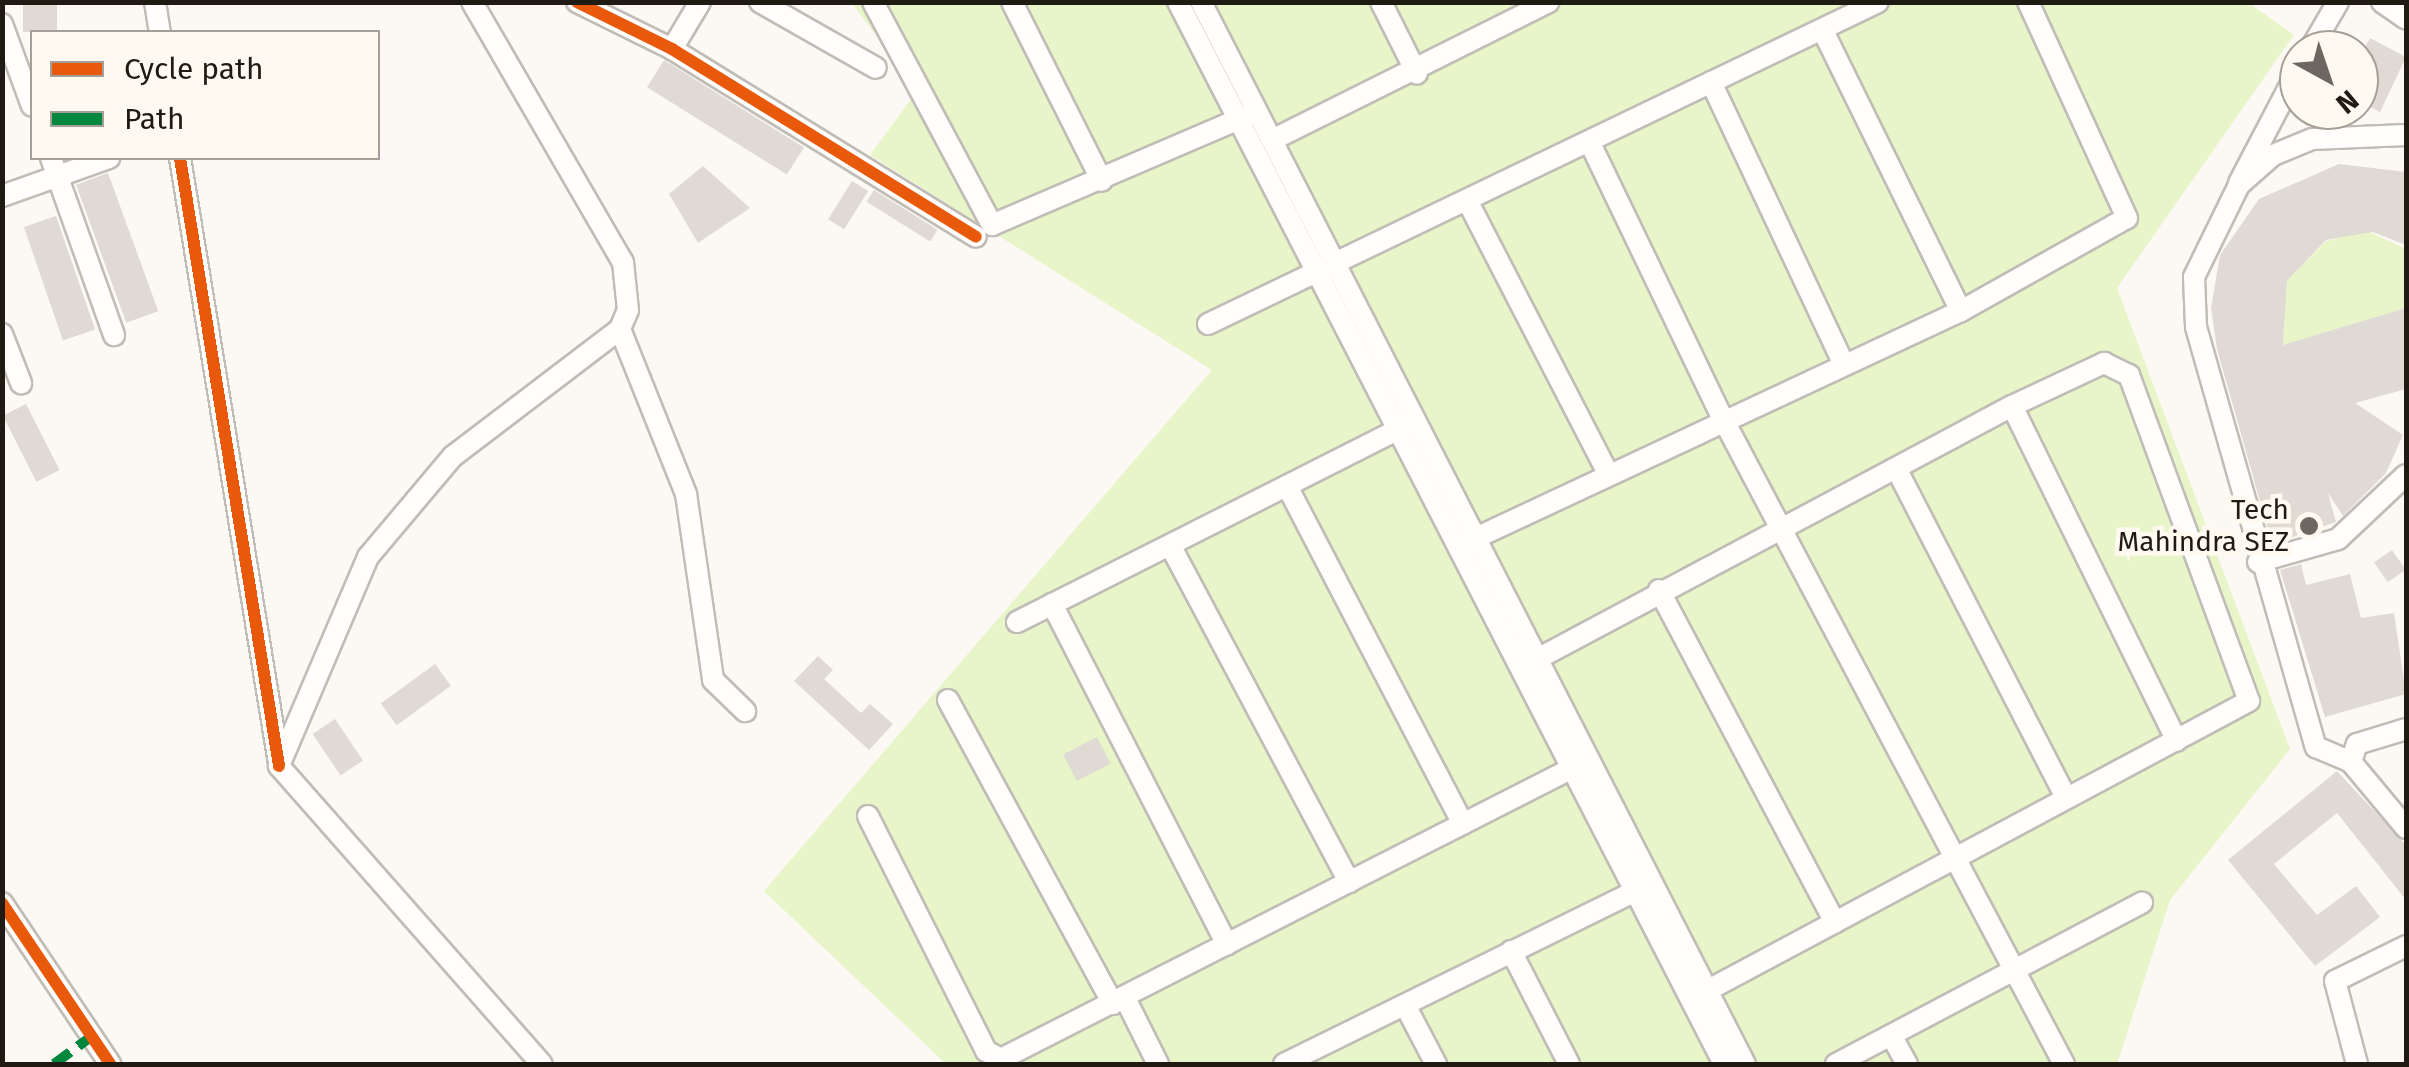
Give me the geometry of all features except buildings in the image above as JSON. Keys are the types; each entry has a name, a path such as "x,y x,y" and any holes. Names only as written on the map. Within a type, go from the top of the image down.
{"street":[{"path":"155,2 160,30"},
{"path":"472,2 622,262 630,284 620,330 686,494 713,680 745,711"},
{"path":"578,2 672,48 976,237"},
{"path":"672,48 700,2"},
{"path":"760,2 876,68"},
{"path":"873,2 992,225 1102,181 1248,115"},
{"path":"1012,2 1102,181"},
{"path":"1178,2 1248,115 1703,993 1745,1064"},
{"path":"1201,2 1248,115 1272,140 1326,266"},
{"path":"1382,2 1417,74"},
{"path":"1272,140 1417,74 1549,2"},
{"path":"1208,324 1326,266 1468,204 1878,2"},
{"path":"1470,540 1842,361 1960,311 2127,218 2028,2"},
{"path":"2322,30 2338,2"},
{"path":"2382,2 2406,19"},
{"path":"2,24 30,101"},
{"path":"1823,31 1960,311"},
{"path":"1711,82 1842,361"},
{"path":"2279,107 2194,276 2196,327 2258,562 2316,747 2352,762 2406,828"},
{"path":"2239,184 2272,155 2312,140 2406,135"},
{"path":"1590,142 1722,419 2064,1064"},
{"path":"2,196 55,167 98,160"},
{"path":"180,160 279,766 542,1064"},
{"path":"55,167 114,335"},
{"path":"1468,204 1607,471"},
{"path":"279,766 347,598 386,533 453,456 620,330"},
{"path":"2,334 21,383"},
{"path":"1529,658 1898,472 2012,406 2104,364 2129,375 2249,690 2240,710 2066,798 1703,993"},
{"path":"2012,406 2176,741"},
{"path":"1017,622 1409,424"},
{"path":"1898,472 2066,798"},
{"path":"2258,562 2338,539 2406,475"},
{"path":"1288,486 1463,824"},
{"path":"1170,545 1349,882"},
{"path":"1659,590 1835,922"},
{"path":"1052,604 1228,945"},
{"path":"948,700 1158,1064"},
{"path":"2352,762 2357,744 2406,730"},
{"path":"868,816 986,1052 1015,1056 1584,762"},
{"path":"1284,1064 1647,885"},
{"path":"2,903 110,1064"},
{"path":"1836,1064 2017,974 2142,903"},
{"path":"2357,1064 2335,981 2406,946"},
{"path":"1511,951 1569,1064"},
{"path":"1703,993 1724,1064"},
{"path":"1405,1004 1436,1064"},
{"path":"1892,1038 1907,1064"}],"green space":[{"path":"2247,2 2287,30 2279,30 2279,56 2117,288 2290,749 2170,900 2117,1064 946,1064 764,891 1212,370 870,155 917,91 852,3"},
{"path":"2367,231 2406,249 2406,308 2283,345 2287,281 2326,241"}],"marked path":[{"path":"54,1064 92,1036"}],"cycle path":[{"path":"577,2 672,49 976,237"},
{"path":"180,160 279,766"},
{"path":"2,903 110,1064"}],"place":[{"name":"Tech Mahindra SEZ","path":"2309,526"}]}
